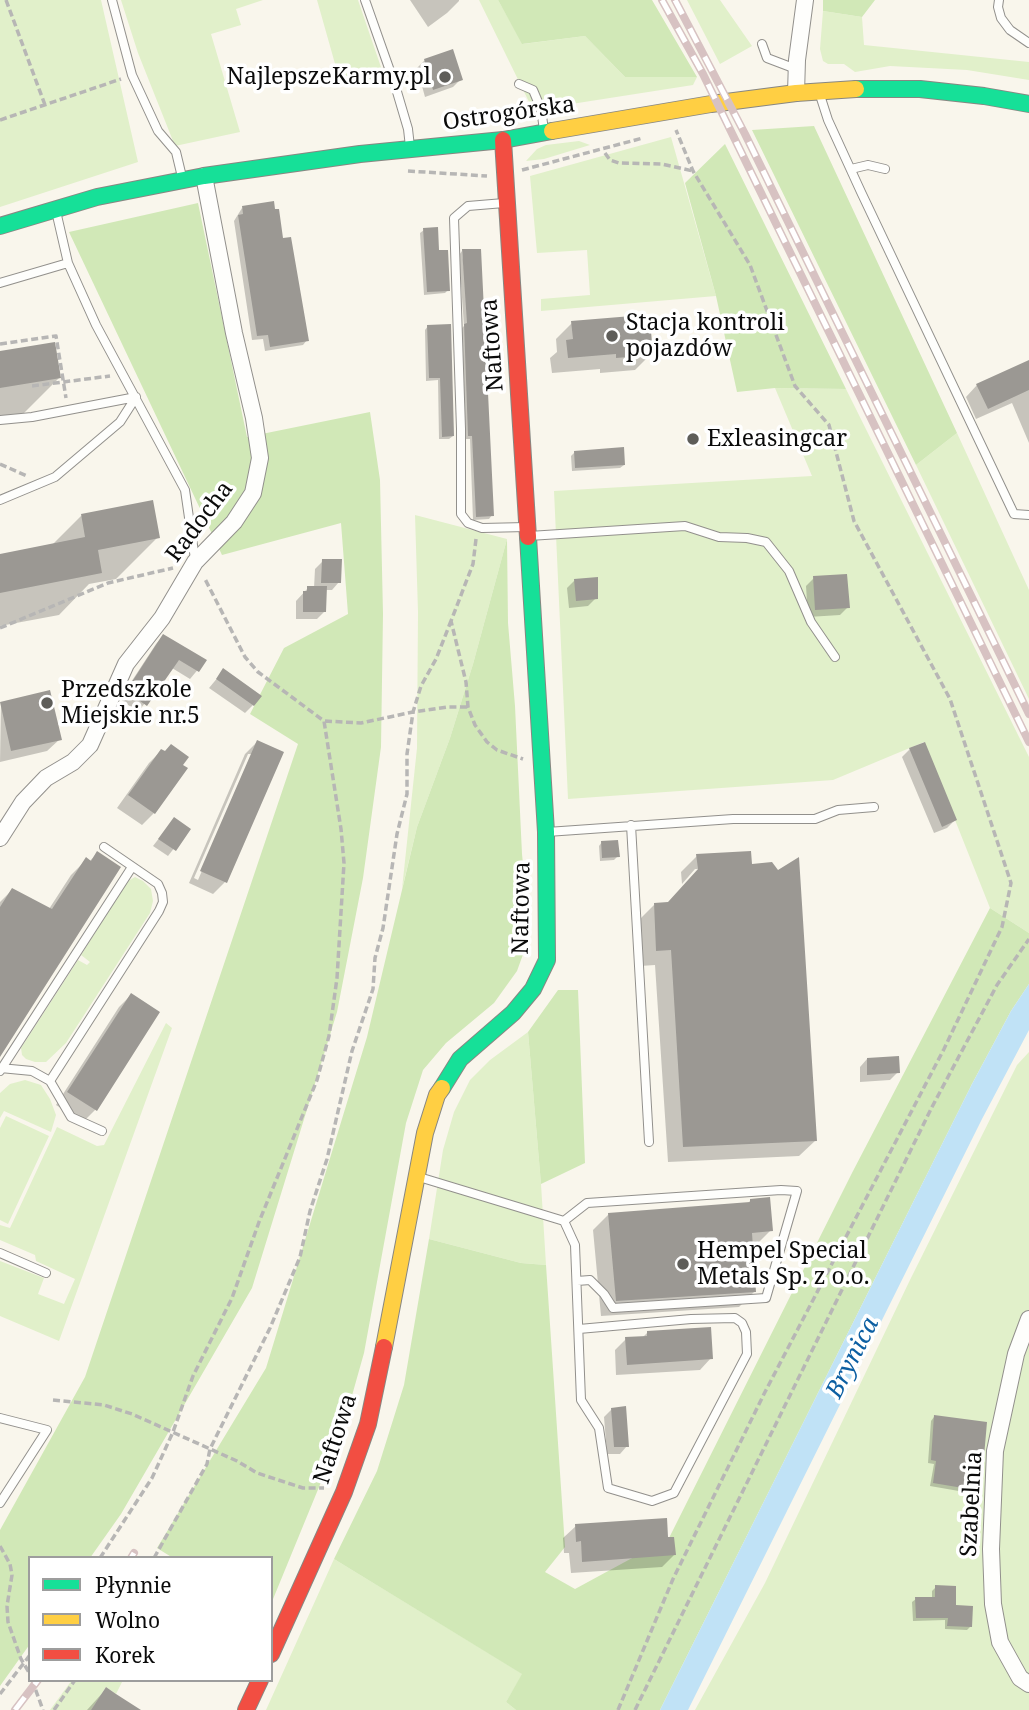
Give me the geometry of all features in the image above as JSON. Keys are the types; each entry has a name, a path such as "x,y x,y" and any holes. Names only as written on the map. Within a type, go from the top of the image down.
{"street":[{"path":"796,93 796,69 805,0"},
{"name":"Ostrogórska","path":"0,226 132,189 204,176 360,154 503,139 722,102 796,93 920,89 1029,104"},
{"name":"Naftowa","path":"273,1650 344,1492 368,1424 425,1133 437,1095 460,1059 513,1013 533,989 547,960 546,832 503,139"},
{"name":"Radocha","path":"0,838 23,802 46,778 73,762 90,745 126,664 162,618 195,562 234,522 253,493 260,458 254,418 234,333 204,176"},
{"name":"Szabelnia","path":"1029,1319 1016,1354 995,1451 991,1549 993,1604 1000,1642 1020,1678 1029,1684"},
{"path":"246,1710 259,1682"}],"lane":[{"path":"112,0 132,75 158,131 176,152 183,180"},
{"path":"365,0 408,128 410,150"},
{"path":"999,0 1001,18 1010,30 1029,43"},
{"path":"762,44 767,58 796,69"},
{"path":"519,83 533,90 541,109 544,133"},
{"path":"819,91 828,120 851,170 1014,514 1029,515"},
{"path":"851,170 868,165 885,169"},
{"path":"507,203 468,206 454,218 461,514 468,523 482,528 529,532 685,526 719,537 766,542 789,571 811,622 835,657"},
{"path":"55,209 68,263 96,324 185,490 195,562"},
{"path":"0,283 68,263"},
{"path":"0,420 136,397"},
{"path":"0,500 55,477 120,422 136,397"},
{"path":"546,832 733,819 815,818 838,810 874,807"},
{"path":"631,825 649,1142"},
{"path":"50,1081 163,902 158,884 104,847"},
{"path":"102,1132 71,1117 50,1081 32,1071 0,1069 132,867"},
{"path":"416,1177 564,1222 575,1245 581,1400 599,1428 608,1488 652,1501 674,1493 747,1354 746,1332 742,1323 735,1318 691,1319 579,1329"},
{"path":"564,1222 587,1203 797,1191 766,1298 613,1308 590,1280 577,1281"},
{"path":"0,1253 46,1273"},
{"path":"0,1418 47,1430 1,1501"}],"path":[{"path":"6,0 45,105"},
{"path":"0,120 132,75"},
{"path":"618,1710 673,1579 765,1392 944,1049 1002,927 1011,883 950,699 854,521 829,425 795,386 750,265 693,171 676,129 667,132"},
{"path":"398,170 471,176 505,173 647,137"},
{"path":"605,153 610,160 620,163 662,164 693,171"},
{"path":"0,344 56,336 68,410"},
{"path":"32,386 123,374"},
{"path":"0,464 41,483"},
{"path":"155,1556 208,1464 211,1449 270,1328 300,1257 310,1211 327,1159 352,1051 373,989 375,958 383,928 397,834 407,794 407,754 413,712 421,686 436,659 473,564 476,539 482,528"},
{"path":"0,628 107,583 195,562 245,657 266,679 324,721 361,723 413,712 468,707"},
{"path":"451,621 466,682 468,707 475,724 487,742 497,750 527,760"},
{"path":"101,1556 152,1478 173,1432 193,1376 232,1298 263,1210 317,1080 329,1036 338,966 344,863 324,721"},
{"path":"635,1710 932,1107 1004,974 1029,939"},
{"path":"53,1400 104,1405 173,1432 257,1473 303,1488 333,1490"},
{"path":"0,1546 10,1564 12,1575 7,1606 8,1622 13,1641 28,1670"},
{"path":"0,1694 28,1658"},
{"path":"33,1682 43,1710"},
{"path":"54,1710 74,1682"}],"green space":[{"path":"0,0 101,0 138,162 0,207"},
{"path":"121,0 263,0 236,9 241,25 211,34 240,132 175,146 138,53"},
{"path":"317,0 358,0 384,76 341,85"},
{"path":"479,0 498,0 523,44 585,36 625,77 697,77 693,85 533,110"},
{"path":"498,0 652,0 697,77 625,77 585,36 522,44"},
{"path":"687,0 720,0 752,46 720,64"},
{"path":"823,0 875,0 862,17 823,11"},
{"path":"823,11 862,17 864,45 1029,62 1029,80 967,70 890,66 855,72 844,64 828,64 823,61 820,49"},
{"path":"814,126 957,433 916,465 752,130"},
{"path":"671,137 716,296 541,311 541,299 590,295 587,250 537,253 530,176"},
{"path":"579,141 590,145 544,159 526,161 537,149 546,145"},
{"path":"725,144 846,389 775,388 737,392 716,296 685,183"},
{"path":"198,203 247,437 370,412 380,480 383,614 381,747 363,878 337,1012 252,1288 121,1514 91,1556 28,1556 28,1647 0,1686 0,1530 85,1377 298,744 250,714 284,648 348,614 341,523 222,555 69,232"},
{"path":"775,388 846,389 1029,757 1029,933 990,908 924,742 833,780 568,799 554,491 812,476"},
{"path":"957,433 1029,590 1029,699 916,465"},
{"path":"415,515 507,539 450,738 417,827 402,889 417,748 418,612"},
{"path":"507,539 508,623 522,854 530,935 517,971 494,1003 446,1043 423,1070 406,1123 364,1353 342,1431 273,1599 273,1556 170,1556 157,1548 266,1368 367,1037 417,827 450,738"},
{"path":"135,877 151,889 153,901 150,913 66,1043 46,1062 26,1059 21,1048 78,960 87,965 90,962 81,955 128,881"},
{"path":"990,908 1029,933 1029,984 1011,1011 972,1084 660,1710 516,1710 506,1702 522,1674 334,1559 377,1471 404,1385 429,1239 521,1263 546,1265 565,1547 545,1572 575,1589 669,1538 853,1171"},
{"path":"558,990 578,990 585,1163 541,1184 528,1032"},
{"path":"166,1023 172,1028 59,1341 0,1316 0,1261 44,1278 38,1294 64,1304 75,1279 36,1261 35,1255 0,1240 0,1225 10,1228 57,1127 97,1146 104,1145"},
{"path":"528,1032 546,1265 521,1263 429,1239 443,1150 454,1112 470,1080 490,1060"},
{"path":"1029,1052 1029,1710 695,1710 765,1583 909,1282 1017,1065"},
{"path":"25,1080 41,1085 50,1099 56,1115 51,1132 4,1111 0,1118 0,1093 10,1084"},
{"path":"6,1116 49,1136 8,1224 0,1220 0,1128"},
{"path":"334,1559 523,1674 506,1702 516,1710 266,1710"},
{"path":"71,1682 122,1682 116,1694 106,1687 91,1710 50,1710"}],"water":[{"name":"Brynica","path":"1029,984 1029,1030 982,1119 688,1710 660,1710 972,1084 1011,1011"}],"building":[{"path":"453,49 463,80 433,90 424,59"},
{"path":"274,201 275,209 279,209 283,238 291,237 309,341 270,347 268,335 257,336 238,215 243,214 242,206"},
{"path":"438,227 439,250 448,250 450,291 427,292 423,228"},
{"path":"462,249 481,249 494,516 476,517 472,436 468,436 464,324 467,323"},
{"name":"Stacja kontroli pojazdów","path":"644,315 645,332 651,331 653,355 616,358 616,354 568,358 566,340 573,339 571,321"},
{"path":"451,324 454,436 442,437 440,378 429,378 427,325"},
{"path":"55,342 61,378 0,388 0,351"},
{"path":"1029,360 1029,390 988,409 976,384"},
{"path":"624,447 625,465 575,468 574,451"},
{"path":"153,500 160,538 98,550 102,573 0,593 0,554 85,537 81,514"},
{"path":"322,559 342,559 341,583 321,583"},
{"path":"847,574 850,608 815,610 813,576"},
{"path":"598,577 598,599 576,601 574,579"},
{"path":"307,586 327,586 326,612 303,612 303,591 307,591"},
{"path":"163,634 207,660 199,672 179,660 147,706 126,691"},
{"path":"223,668 262,696 254,706 216,679"},
{"path":"50,690 62,740 11,751 0,702"},
{"path":"257,740 284,752 227,883 200,871"},
{"path":"925,742 957,820 942,827 909,748"},
{"path":"171,744 189,757 183,765 188,768 155,814 128,795 161,749 165,751"},
{"path":"174,817 191,829 176,851 158,839"},
{"path":"618,840 620,857 602,858 601,841"},
{"path":"97,851 121,867 0,1057 0,907 12,888 52,909 86,857 91,861"},
{"path":"751,851 752,864 772,862 778,870 799,857 817,1141 683,1147 671,950 656,951 654,903 668,902 698,869 696,854"},
{"path":"131,993 160,1012 97,1111 67,1092"},
{"path":"899,1056 900,1073 867,1075 867,1058"},
{"name":"Hempel Special Metals Sp. z o.o.","path":"770,1197 773,1231 752,1233 756,1292 616,1301 608,1213 750,1202 750,1199"},
{"path":"711,1327 713,1359 627,1365 625,1337 647,1336 647,1331"},
{"path":"626,1406 629,1447 614,1447 611,1408"},
{"path":"934,1415 987,1422 981,1491 933,1483 936,1461 931,1460"},
{"path":"667,1518 668,1537 674,1537 676,1555 582,1562 581,1541 576,1542 575,1524"},
{"path":"935,1585 956,1586 956,1605 973,1606 972,1627 947,1626 948,1618 916,1618 915,1597 935,1597"},
{"path":"106,1687 116,1694 141,1710 91,1710"}],"railway":[{"path":"662,0 703,74 1029,742"},
{"path":"675,0 745,134 1029,714"},
{"path":"15,1710 36,1682"}],"traffic: fast":[{"path":"856,89 920,89 1029,104"},
{"path":"0,226 97,197 204,176 360,154 503,140 552,131"},
{"path":"442,1088 460,1059 513,1013 533,989 547,960 546,832 528,537"}],"traffic: slow":[{"path":"552,131 711,104 796,93 856,89"},
{"path":"384,1347 425,1133 437,1095 442,1088"}],"traffic: jam":[{"path":"503,140 528,537"},
{"path":"273,1650 344,1492 368,1424 384,1347"},
{"path":"246,1710 259,1682"}],"place":[{"name":"NajlepszeKarmy.pl","path":"445,77"},
{"name":"Stacja kontroli pojazdów","path":"612,336"},
{"name":"Exleasingcar","path":"693,439"},
{"name":"Przedszkole Miejskie nr.5","path":"47,703"},
{"name":"Hempel Special Metals Sp. z o.o.","path":"683,1264"}]}
